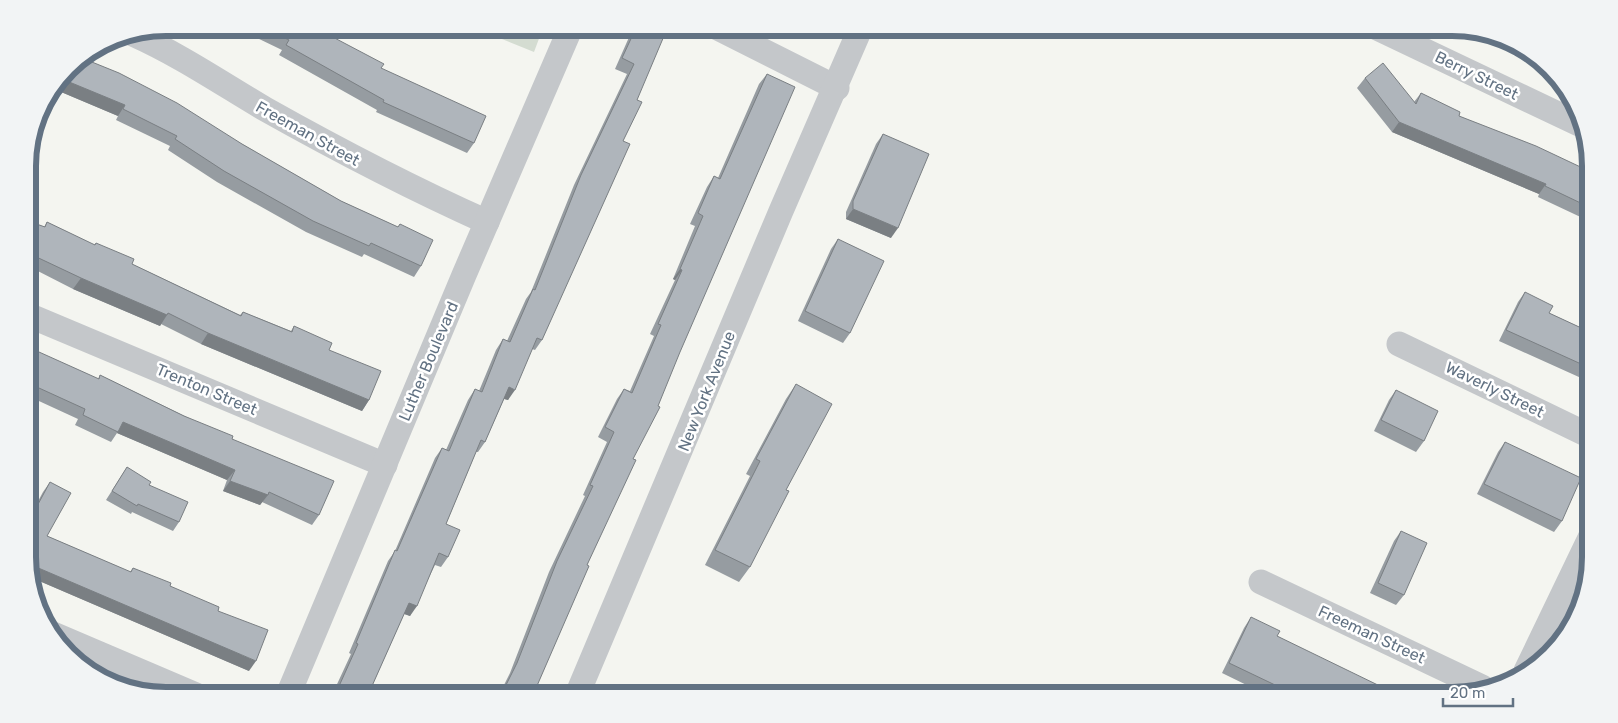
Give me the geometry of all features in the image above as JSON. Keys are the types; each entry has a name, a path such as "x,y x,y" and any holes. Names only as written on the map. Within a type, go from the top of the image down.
{"street":[{"name":"Luther Boulevard","path":"292,687 487,222 568,36"},
{"path":"732,36 837,88 858,36"},
{"name":"Berry Street","path":"1392,36 1573,121"},
{"name":"Freeman Street","path":"143,38 173,52 247,98 351,158 418,192 487,222"},
{"name":"New York Avenue","path":"581,687 777,220 837,88"},
{"name":"Trenton Street","path":"37,320 385,465"},
{"name":"Waverly Street","path":"1399,344 1582,432"},
{"path":"1531,660 1582,555"},
{"name":"Freeman Street","path":"1261,582 1385,639 1476,684"},
{"path":"66,639 175,687"}],"shaded area":[{"path":"495,36 540,36 534,52"}],"building":[{"path":"281,36 331,36 384,64 381,68 486,116 474,143 383,102 384,100 286,45 289,40"},
{"path":"632,36 664,36 637,100 642,102 623,141 630,144 542,340 537,338 515,390 509,387 485,442 481,440 446,524 460,530 448,557 439,553 417,606 409,603 372,686 374,687 339,687 358,644 356,643 395,550 397,551 442,448 449,451 475,389 482,392 503,339 510,342 533,289 535,290 581,175 634,64 622,58"},
{"path":"90,61 119,73 177,103 242,144 341,201 398,227 400,224 433,240 421,266 371,243 369,246 313,221 224,171 175,139 177,136 123,109 125,105 68,82"},
{"path":"1383,63 1416,104 1421,93 1460,112 1459,116 1536,146 1582,168 1582,204 1545,186 1546,184 1399,122 1365,78"},
{"path":"767,74 795,87 680,352 658,406 660,407 633,459 636,460 587,565 589,566 537,687 505,687 517,663 557,561 593,486 590,485 614,432 605,427 624,389 632,393 661,325 658,324 682,270 680,269 703,216 698,213 714,176 720,179"},
{"path":"883,134 929,154 898,228 853,209 853,201"},
{"path":"47,222 95,245 96,243 134,259 132,264 241,316 243,312 292,332 294,326 332,343 329,350 381,371 369,400 208,333 168,313 167,315 37,257 37,224 45,227"},
{"path":"838,239 884,261 850,333 805,311"},
{"path":"1525,292 1553,306 1549,313 1582,328 1582,364 1506,330"},
{"path":"37,351 99,379 100,375 184,416 233,436 232,439 334,481 319,515 269,492 268,495 230,481 235,470 123,422 118,432 83,415 85,409 36,387"},
{"path":"796,384 832,404 786,490 789,491 750,567 715,550 760,461 756,459"},
{"path":"1396,390 1438,411 1424,441 1381,420"},
{"path":"1505,442 1581,478 1562,521 1484,484"},
{"path":"127,467 151,482 149,485 188,502 179,522 138,504 137,506 112,491"},
{"path":"50,482 71,493 47,536 131,572 133,568 171,583 170,586 219,607 218,611 268,630 256,661 37,567 36,508"},
{"path":"1401,531 1427,543 1404,595 1378,583"},
{"path":"1251,617 1280,631 1277,636 1380,686 1277,686 1229,663"}]}
